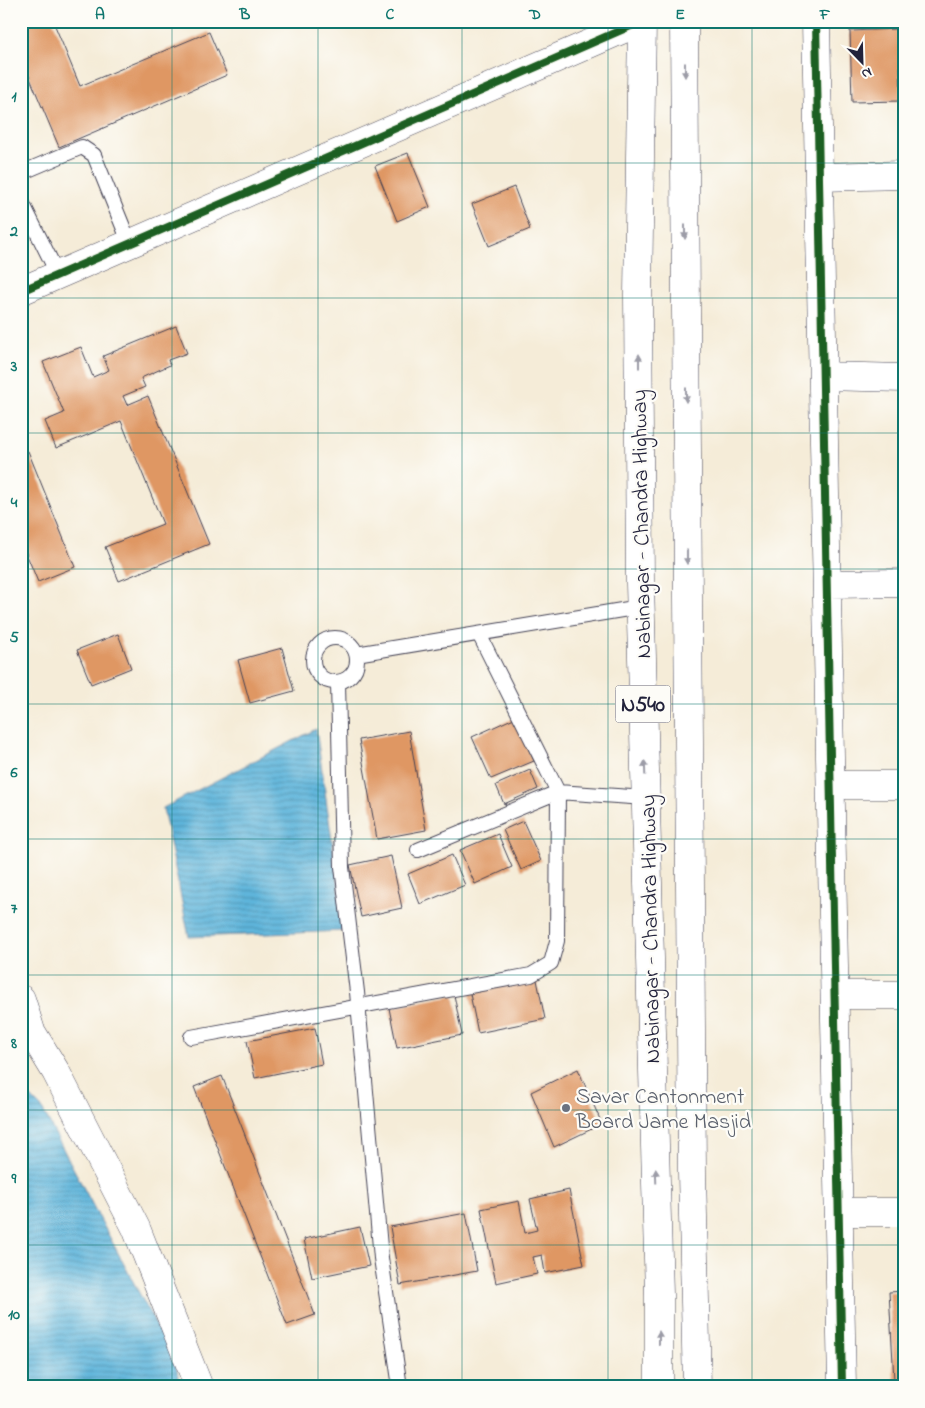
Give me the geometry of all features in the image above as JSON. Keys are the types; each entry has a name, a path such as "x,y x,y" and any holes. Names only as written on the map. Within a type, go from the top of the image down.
{"main road":[{"name":"Nabinagar - Chandra Highway","path":"642,21 638,295 640,607 659,1295 659,1387"},
{"path":"21,291 642,21"},
{"name":"Nabinagar - Chandra Highway","path":"684,21 692,1163 697,1387"},
{"path":"816,21 842,1387"},
{"path":"819,177 904,175"},
{"path":"823,376 904,378"},
{"path":"827,584 904,584"},
{"path":"831,785 904,785"},
{"path":"835,994 904,995"},
{"path":"21,999 26,1034 56,1072 136,1228 199,1387"},
{"path":"839,1212 904,1212"}],"lane":[{"path":"21,173 82,147 94,156 130,244"},
{"path":"21,200 58,275"},
{"path":"356,654 640,607"},
{"path":"191,1037 358,1005 531,975 551,963 557,941 558,792 479,634"},
{"path":"332,638 349,642 356,654 357,665 353,673 347,679 338,682 330,682 322,678 316,671 314,663 314,654 317,647 324,641 332,638"},
{"path":"338,682 342,867 358,1005 381,1258 400,1387"},
{"path":"418,850 558,792 646,798"}],"water":[{"path":"316,729 345,931 189,937 163,808"},
{"path":"21,1087 41,1107 175,1361 181,1387 21,1387"}],"building":[{"path":"21,21 53,21 80,86 209,32 227,75 59,147 21,57"},
{"path":"899,29 901,101 852,102 850,31"},
{"path":"408,153 430,207 397,221 375,166"},
{"path":"514,187 530,229 489,246 472,204"},
{"path":"176,326 187,353 168,360 170,365 141,378 145,387 123,396 127,405 148,396 209,544 119,581 105,547 163,524 121,421 56,448 45,421 64,413 43,362 81,347 93,377 109,370 103,356"},
{"path":"28,451 75,567 38,582 21,541 21,454"},
{"path":"118,634 131,668 91,684 77,650"},
{"path":"282,648 294,691 250,703 238,660"},
{"path":"514,718 534,761 491,779 472,737"},
{"path":"409,731 426,830 377,839 359,740"},
{"path":"530,770 538,789 504,804 496,785"},
{"path":"523,821 541,861 521,870 503,830"},
{"path":"498,834 512,867 475,884 460,850"},
{"path":"452,855 465,885 420,904 408,874"},
{"path":"391,856 402,908 361,917 350,865"},
{"path":"536,975 545,1019 478,1033 469,989"},
{"path":"454,995 462,1035 397,1048 389,1008"},
{"path":"315,1028 322,1064 255,1078 247,1041"},
{"name":"Savar Cantonment Board Jame Masjid","path":"578,1069 602,1124 554,1147 531,1092"},
{"path":"222,1076 315,1315 287,1325 194,1087"},
{"path":"569,1190 584,1265 545,1273 542,1255 533,1257 537,1274 496,1283 481,1209 519,1201 525,1233 537,1230 530,1199"},
{"path":"466,1213 477,1271 400,1285 390,1227"},
{"path":"360,1227 369,1266 312,1278 304,1239"},
{"path":"904,1291 904,1380 894,1380 889,1292"}],"cycle path":[{"path":"21,291 642,21"},
{"path":"816,21 842,1387"}],"place":[{"name":"Savar Cantonment Board Jame Masjid","path":"566,1108"}]}
